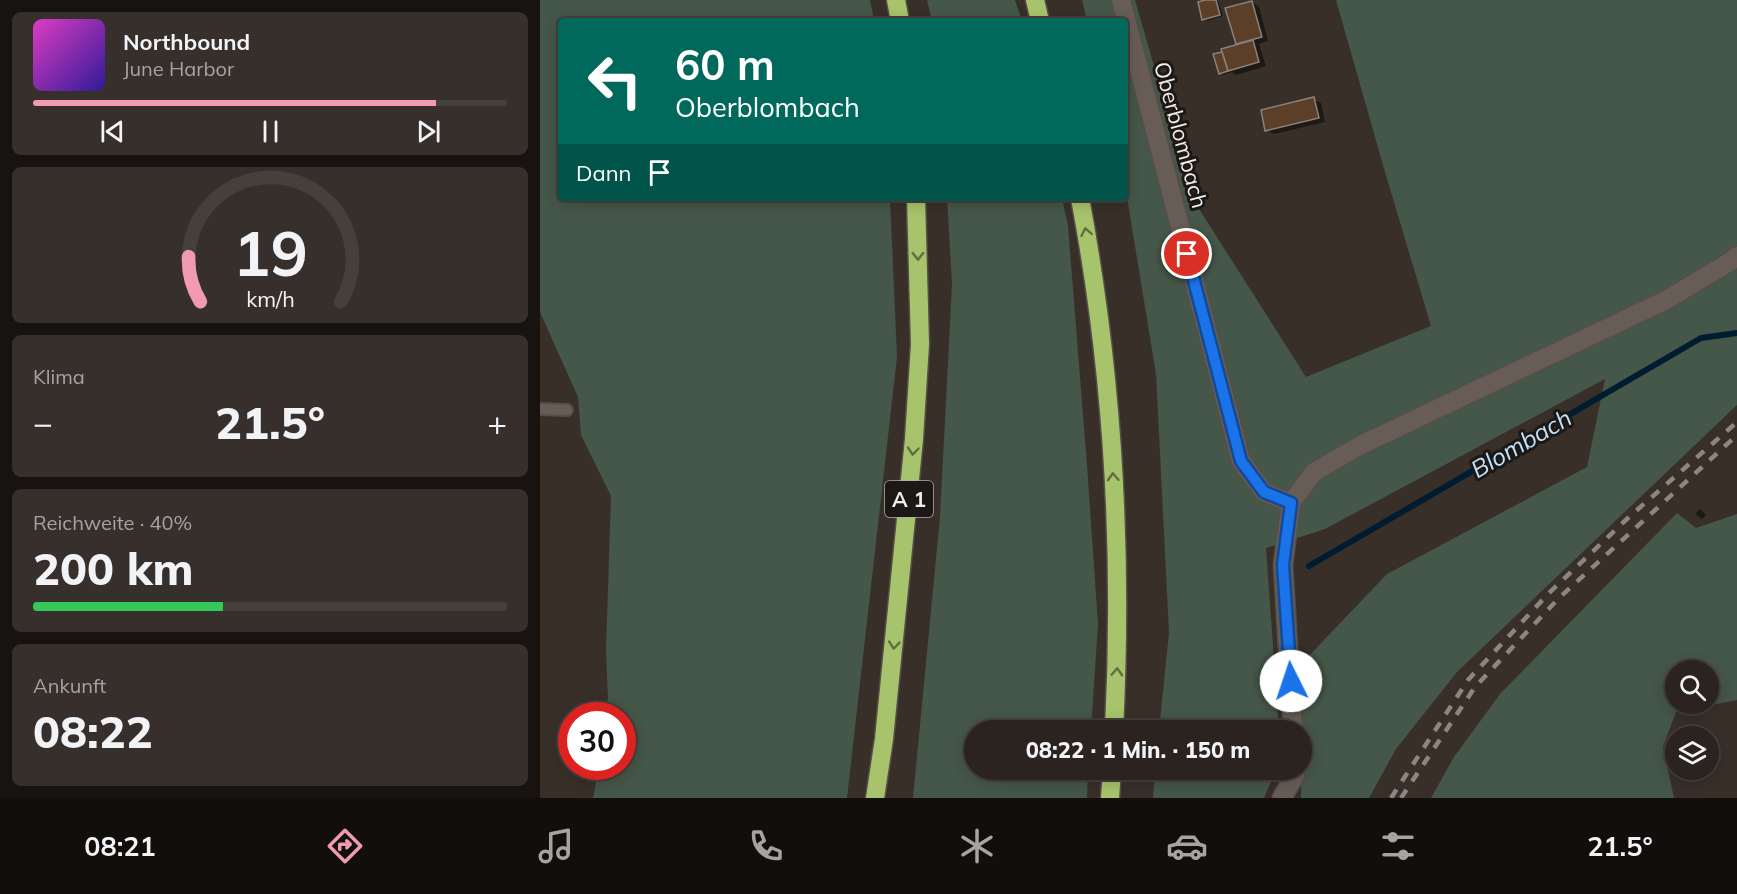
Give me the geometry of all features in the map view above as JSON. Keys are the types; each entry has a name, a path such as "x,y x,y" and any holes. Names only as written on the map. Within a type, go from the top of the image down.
{"highway":[{"path":"896,0 899,18"},
{"path":"1035,0 1039,18"},
{"name":"A 1","path":"875,798 884,739 914,439 920,344 916,201"},
{"path":"1081,201 1092,265 1111,438 1118,558 1118,661 1115,720"},
{"path":"1110,798 1111,780"}],"street":[{"name":"Oberblombach","path":"1121,0 1126,18"},
{"name":"Oberblombach","path":"1128,27 1241,461 1264,492 1291,503"},
{"path":"1292,720 1283,565 1291,503 1314,472 1359,446 1666,300 1737,256"},
{"path":"1282,798 1290,780"}],"lane":[{"path":"540,409 567,410"}],"green space":[{"path":"540,0 870,0 873,18 558,18 558,201 890,201 897,357 847,798 593,798 596,780 636,780 636,702 607,702 606,652 611,496 581,435 578,397 540,312"},
{"path":"927,0 1015,0 1021,18 931,18"},
{"path":"1082,0 1135,0 1192,198 1306,377 1431,326 1336,0 1737,0 1737,405 1457,672 1396,749 1369,798 1301,798 1301,780 1312,780 1312,720 1302,720 1302,663 1387,574 1587,467 1605,379 1325,529 1266,548 1278,720 1160,720 1169,633 1156,374 1128,201 1128,18 1086,18"},
{"path":"947,201 1063,201 1068,226 1098,624 1092,720 964,720 964,780 1088,780 1087,798 913,798 940,517 952,284"},
{"path":"1677,513 1696,528 1737,514 1737,700 1719,704 1719,660 1665,660 1665,714 1675,714 1671,726 1665,726 1663,747 1665,780 1670,780 1674,798 1431,798 1454,757 1500,694"},
{"path":"1154,780 1272,780 1264,798 1153,798"}],"building":[{"path":"1216,0 1220,15 1202,20 1198,2"},
{"path":"1252,1 1262,37 1236,44 1225,8"},
{"path":"1253,40 1259,62 1228,71 1221,49"},
{"path":"1222,52 1228,71 1219,74 1213,54"},
{"path":"1314,97 1319,118 1265,131 1261,110"}],"waterway":[{"name":"Blombach","path":"1309,566 1701,338 1737,333"}],"railway":[{"path":"1391,798 1468,680 1549,593 1628,518 1737,422"},
{"path":"1401,798 1475,687 1558,599 1737,435"}],"route":[{"path":"1187,254 1241,461 1264,492 1291,503 1283,565 1291,681"}]}
